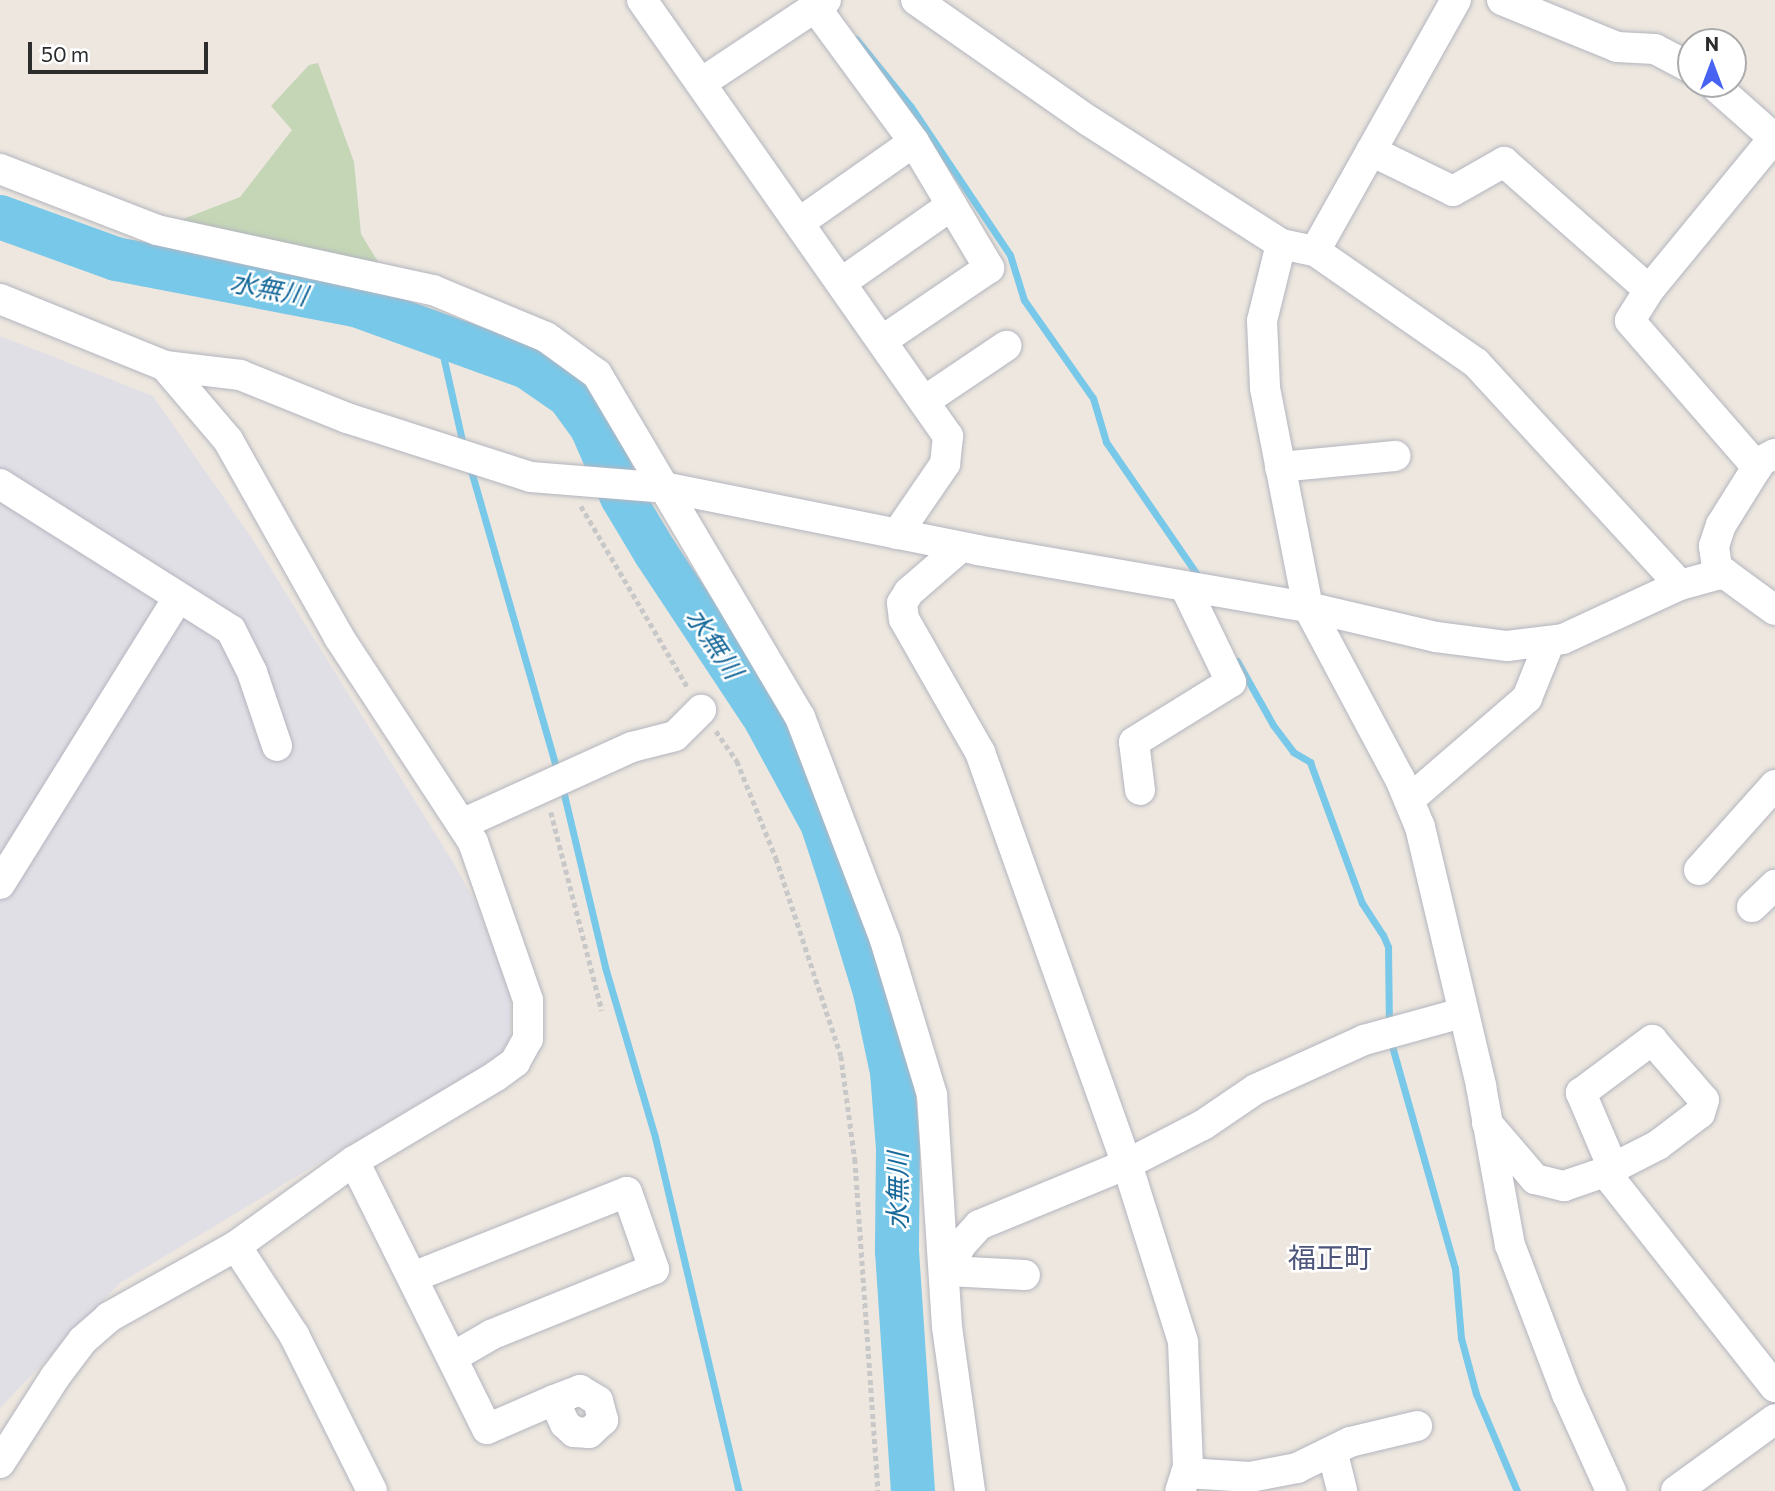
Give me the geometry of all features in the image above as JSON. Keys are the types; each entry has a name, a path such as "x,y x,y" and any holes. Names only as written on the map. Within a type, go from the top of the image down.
{"street":[{"path":"642,0 926,400 948,436 945,464 897,534"},
{"path":"916,0 1089,121 1282,244 1315,251 1476,363 1535,422 1680,585"},
{"path":"1502,0 1617,47 1655,49 1677,61"},
{"path":"1315,251 1451,1"},
{"path":"701,83 820,4 914,142 989,268 883,340"},
{"path":"1718,575 1714,546 1721,525 1766,461 1630,321 1649,289 1774,139 1729,98"},
{"path":"800,222 914,142"},
{"path":"1371,152 1453,191 1504,162 1649,289"},
{"path":"0,169 157,230 433,289 536,332 597,374 659,487 800,717 853,850 932,1095 946,1274 970,1491"},
{"path":"842,282 951,205"},
{"path":"1282,244 1262,321 1265,388 1308,607 1409,800 1445,919 1510,1245 1567,1394 1611,1491"},
{"path":"0,299 165,366 240,375 410,440 531,477 659,487 961,547 1308,607 1436,637 1507,646 1563,639 1680,585 1724,573 1775,610"},
{"path":"926,400 1006,346"},
{"path":"0,1463 83,1340 109,1317 236,1246 355,1161 496,1076 515,1062 528,1039 528,1000 474,842 339,637 228,440 165,366"},
{"path":"1280,467 1395,456"},
{"path":"0,484 231,630 252,672 277,746"},
{"path":"961,547 909,592 902,603 904,619 980,752 1127,1164 1183,1342 1183,1482 1250,1477 1297,1468 1332,1454 1350,1442 1417,1426"},
{"path":"1140,790 1134,742 1231,682 1185,587"},
{"path":"0,884 178,597"},
{"path":"1409,800 1527,698 1550,641"},
{"path":"462,824 632,747 675,736 701,710"},
{"path":"1699,870 1775,785"},
{"path":"1752,907 1775,885"},
{"path":"946,1274 961,1245 979,1226 1127,1164 1203,1125 1256,1089 1391,1034 1462,1013"},
{"path":"1486,1122 1535,1179 1564,1186 1609,1170 1775,1387"},
{"path":"355,1161 487,1429 554,1400"},
{"path":"413,1277 627,1192 654,1269 502,1330 453,1357"},
{"path":"236,1246 294,1335 372,1491"},
{"path":"946,1274 1025,1275"},
{"path":"1676,1491 1775,1419"},
{"path":"1332,1454 1342,1491"}],"path":[{"path":"577,482 701,710 737,761 776,858 841,1056 855,1159 878,1491"},
{"path":"555,782 602,1011"}],"shaded area":[{"path":"0,336 153,396 251,537 477,905 510,992 510,1038 495,1065 417,1104 120,1283 0,1408"}],"green space":[{"path":"318,63 354,162 361,234 380,265 165,226 240,197 292,130 271,106 309,65"}],"waterway":[{"path":"856,39 911,107 1010,255 1024,300 1093,398 1106,442 1201,580"},
{"name":"水無川","path":"0,217 116,259 356,305 527,367 569,396 592,428 622,497 655,552 766,720 822,823 875,992 892,1072 898,1149 897,1251 913,1491"},
{"path":"438,333 463,445"},
{"path":"470,467 558,774"},
{"path":"1237,661 1273,725 1293,752 1310,762 1362,903 1388,947 1389,1027"},
{"path":"562,786 605,967 655,1137 739,1491"},
{"path":"1390,1039 1455,1268 1461,1338 1476,1394 1517,1491"}],"district":[{"name":"福正町","path":"1330,1257"}]}
